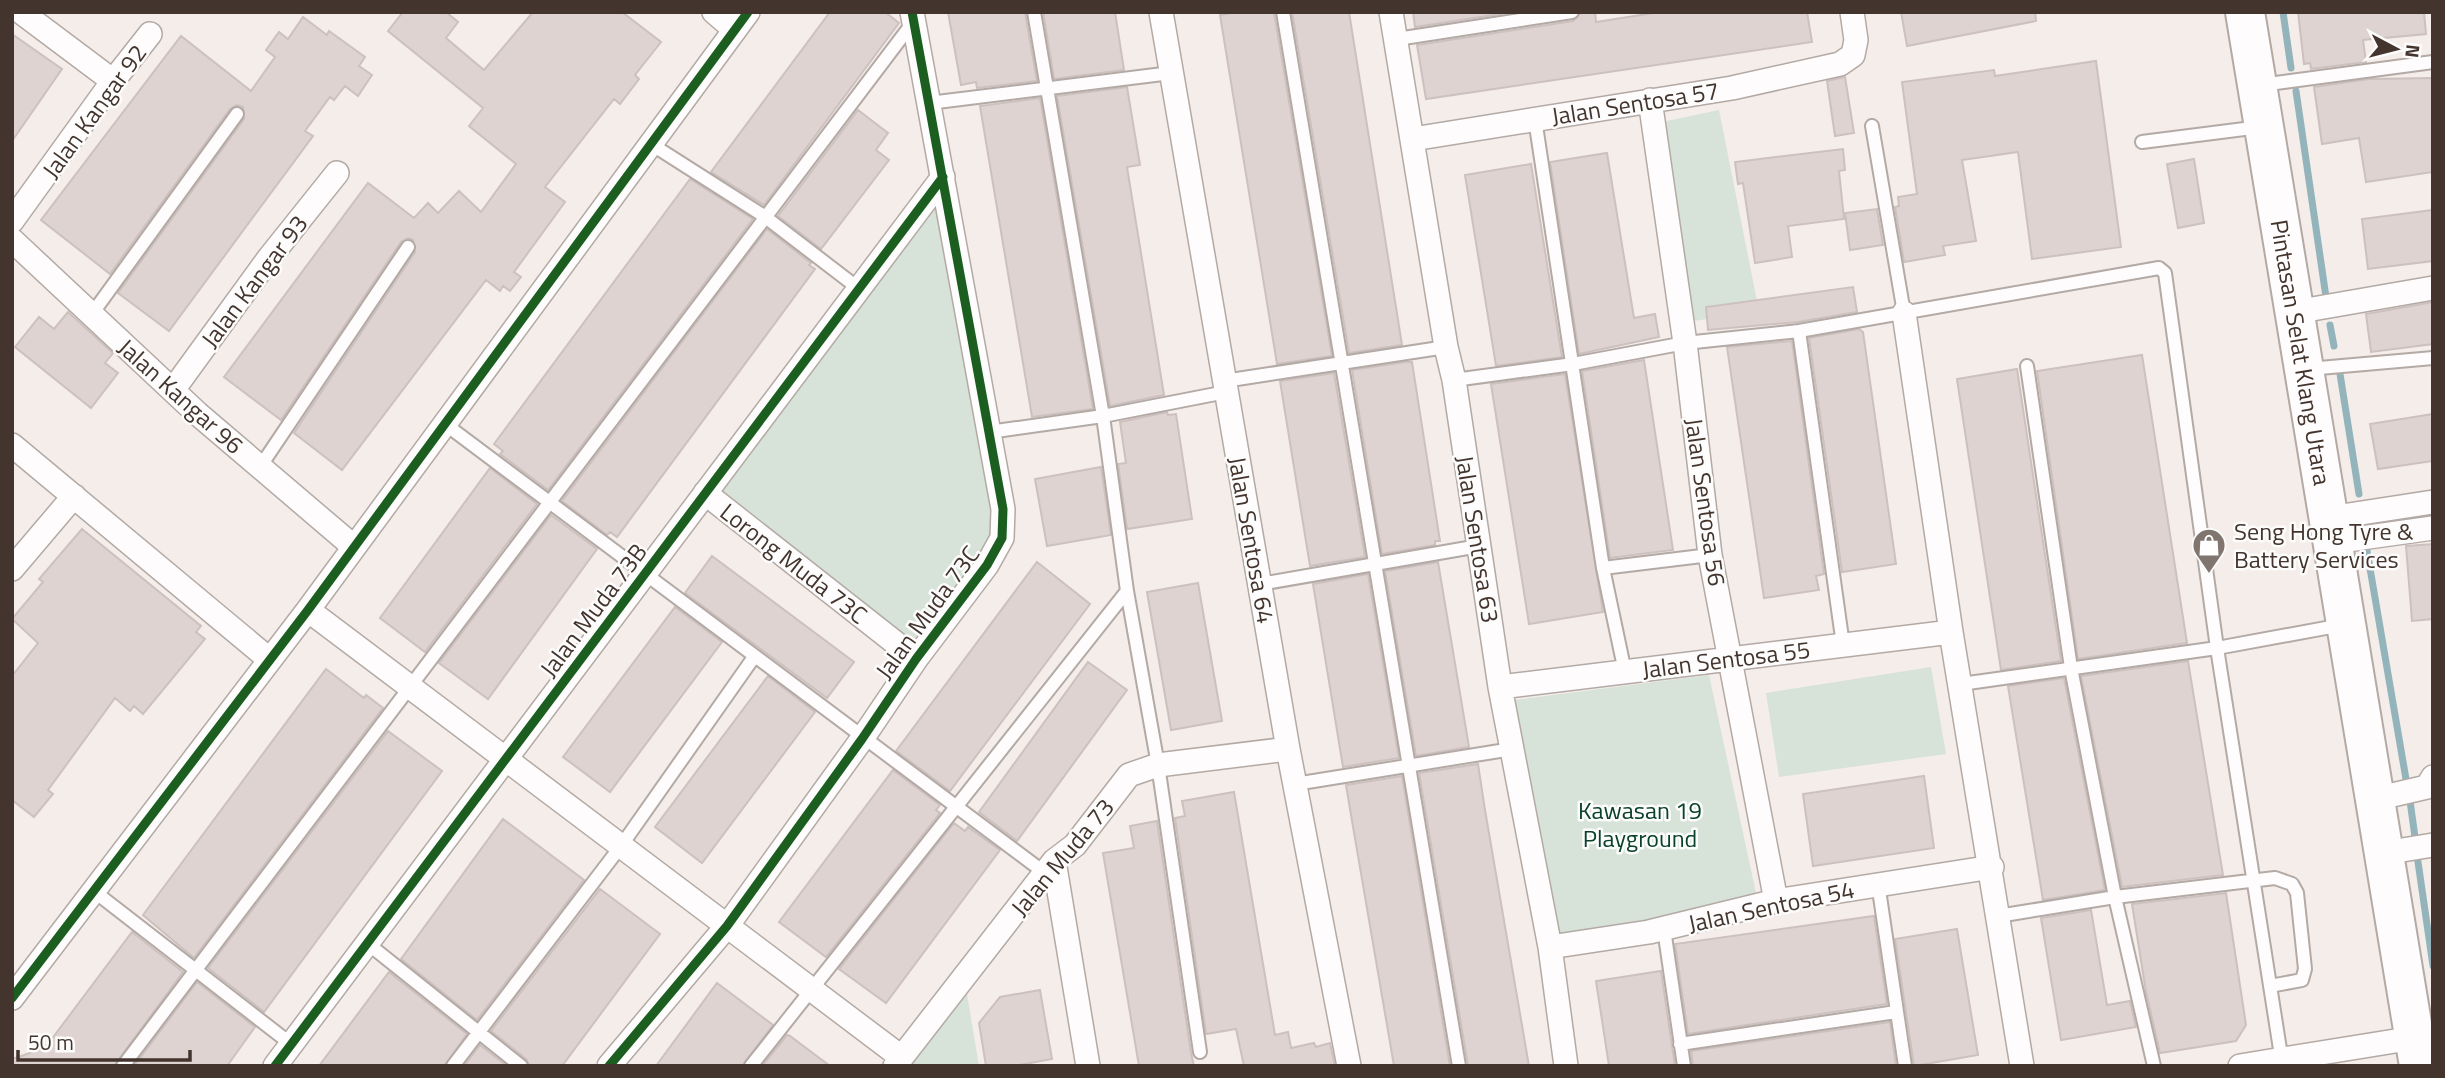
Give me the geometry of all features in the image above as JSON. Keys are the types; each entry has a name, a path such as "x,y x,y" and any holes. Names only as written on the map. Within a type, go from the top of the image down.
{"highway":[{"name":"Pintasan Selat Klang Utara","path":"2245,12 2384,853 2422,1046"}],"street":[{"path":"21,12 42,31 113,80"},
{"path":"12,998 308,610 741,21 714,12"},
{"name":"Jalan Sentosa 64","path":"1161,12 1288,750 1349,1066"},
{"name":"Jalan Sentosa 63","path":"1391,12 1446,347 1454,380 1500,687 1550,947 1566,1066"},
{"name":"Jalan Sentosa 57","path":"1413,139 1732,88 1840,64 1853,55 1856,40 1852,12"},
{"name":"Jalan Muda 73C","path":"609,1066 727,926 862,739 916,659 987,565 1002,538 1003,509 913,16"},
{"name":"Jalan Kangar 92","path":"12,221 70,145 113,80 150,34"},
{"name":"Jalan Sentosa 56","path":"1650,100 1685,343 1710,555 1776,901"},
{"name":"Jalan Kangar 93","path":"173,390 269,258 337,173"},
{"name":"Jalan Muda 73B","path":"275,1066 943,177"},
{"name":"Jalan Kangar 96","path":"12,240 173,390 354,547"},
{"path":"2295,312 2433,288"},
{"path":"1904,313 1951,632 1992,867 2022,1066"},
{"path":"12,445 270,660"},
{"name":"Lorong Muda 73C","path":"705,493 916,659"},
{"path":"12,569 74,496"},
{"path":"2331,530 2433,502"},
{"path":"2331,530 2433,528"},
{"path":"308,610 810,989 898,1061"},
{"name":"Jalan Sentosa 55","path":"1500,687 1951,632"},
{"name":"Jalan Muda 73","path":"898,1061 1050,867 1075,845 1129,775 1158,765 1288,750"},
{"path":"2375,799 2427,787 2433,777"},
{"path":"2384,853 2432,850"},
{"path":"1050,867 1088,1066"},
{"name":"Jalan Sentosa 54","path":"1550,947 1664,929 1776,901 1992,867"},
{"path":"2240,1066 2338,1058 2422,1046"}],"lane":[{"path":"1034,12 1102,416 1127,591 1158,765 1200,1052"},
{"path":"1283,12 1459,1066"},
{"path":"1397,39 1572,12"},
{"path":"123,1066 550,503 913,16"},
{"path":"2257,85 2433,62"},
{"path":"929,103 1171,74"},
{"path":"92,314 237,114"},
{"path":"1535,119 1603,568 1625,672"},
{"path":"1872,126 1904,313"},
{"path":"2142,142 2264,126"},
{"path":"651,144 764,216 858,288"},
{"path":"260,467 408,247"},
{"path":"1454,380 1573,364 1685,343 1799,331 2159,268 2165,273 2217,648 2282,1063"},
{"path":"1799,331 1843,645"},
{"path":"989,432 1102,416 1342,361 1446,347"},
{"path":"2304,370 2433,358"},
{"path":"2027,366 2071,668 2115,897 2154,1066"},
{"path":"445,424 862,739 956,806 1050,867"},
{"path":"1260,584 1479,546"},
{"path":"1603,568 1710,555"},
{"path":"751,1066 1127,591"},
{"path":"1961,684 2217,648 2346,625"},
{"path":"453,1066 621,846 754,657"},
{"path":"1295,784 1511,749"},
{"path":"1998,916 2115,897 2275,878 2292,884 2297,893 2305,969 2302,980 2270,986"},
{"path":"1878,883 1905,1066"},
{"path":"95,892 291,1044"},
{"path":"1664,929 1684,1066"},
{"path":"367,943 521,1066"},
{"path":"1681,1044 1895,1012"}],"green space":[{"path":"1719,110 1759,311 1694,321 1662,122"},
{"path":"943,177 1002,538 916,659 705,493"},
{"path":"1931,667 1946,754 1779,777 1766,693"},
{"name":"Kawasan 19 Playground","path":"1709,675 1759,907 1562,942 1515,700"},
{"path":"965,982 979,1066 902,1066"}],"building":[{"path":"403,12 446,12 458,22 446,38 484,70 533,12 622,12 661,42 635,75 639,79 620,104 614,99 545,187 565,202 514,272 521,277 510,291 503,286 500,291 486,280 342,470 294,433 415,252 413,240 408,238 401,242 281,420 224,377 368,183 414,218 428,203 438,213 459,191 481,212 516,164 469,126 483,108 388,31"},
{"path":"830,12 885,12 899,23 764,205 711,172"},
{"path":"948,12 1025,12 1037,81 977,88 976,82 961,85"},
{"path":"1043,12 1115,12 1124,70 1054,79"},
{"path":"1274,12 1332,356 1277,364 1220,15"},
{"path":"1292,12 1349,12 1402,345 1349,353"},
{"path":"1413,12 1513,12 1415,27"},
{"path":"1581,12 1595,12 1596,22 1660,12 1807,12 1812,42 1426,99 1417,45 1573,21"},
{"path":"1901,12 2035,12 2036,21 1907,46"},
{"path":"2298,12 2424,12 2426,34 2363,40 2366,62 2311,69 2310,63 2304,64"},
{"path":"303,17 327,35 329,31 365,57 359,66 372,75 358,96 345,86 334,100 330,97 305,131 313,136 169,331 118,293 244,119 243,107 237,105 230,109 110,274 41,220 181,36 251,91 275,57 266,50 279,32 288,39"},
{"path":"12,34 62,69 12,141"},
{"path":"2096,61 2121,247 2032,259 2018,152 1962,160 1976,241 1943,246 1945,255 1904,262 1895,207 1899,206 1898,197 1917,194 1902,82 1994,70 1995,76"},
{"path":"1845,77 1854,133 1835,136 1827,81"},
{"path":"2433,78 2433,172 2366,182 2359,138 2322,144 2314,87 2369,79"},
{"path":"1127,87 1140,165 1127,167 1164,395 1110,406 1057,96"},
{"path":"1040,98 1093,409 1032,417 980,106"},
{"path":"858,110 888,133 876,150 889,160 821,249 778,216"},
{"path":"1843,149 1845,170 1839,171 1844,219 1788,226 1792,257 1755,263 1743,183 1738,184 1735,162"},
{"path":"1607,153 1634,318 1655,314 1659,337 1579,354 1550,162"},
{"path":"2194,159 2204,223 2178,228 2167,164"},
{"path":"1531,164 1562,357 1496,366 1465,175"},
{"path":"690,179 753,219 548,490 500,454 503,451 494,444"},
{"path":"1877,209 1883,245 1850,250 1845,213"},
{"path":"2433,210 2433,261 2368,269 2362,219"},
{"path":"767,229 815,269 617,537 610,532 607,535 562,501"},
{"path":"1853,287 1857,312 1798,322 1708,330 1706,307"},
{"path":"2433,302 2433,344 2371,352 2366,314"},
{"path":"68,312 113,353 105,363 118,373 91,408 15,347 39,317 54,329"},
{"path":"1859,329 1863,332 1896,564 1842,572 1809,338"},
{"path":"1792,341 1824,574 1816,576 1819,590 1764,598 1727,347"},
{"path":"2142,355 2187,643 2078,659 2037,371"},
{"path":"1644,360 1673,550 1610,558 1582,371"},
{"path":"1412,362 1440,541 1435,541 1435,545 1382,554 1352,370"},
{"path":"2017,369 2061,661 2001,670 1957,379"},
{"path":"1334,373 1365,557 1310,566 1280,381"},
{"path":"1565,374 1603,612 1529,624 1491,384"},
{"path":"1167,412 1168,415 1176,414 1192,519 1127,529 1118,464 1126,463 1120,422"},
{"path":"2433,414 2433,461 2378,469 2370,424"},
{"path":"1101,467 1111,535 1047,546 1035,479"},
{"path":"490,468 537,504 425,652 380,618"},
{"path":"551,515 597,549 488,699 439,663"},
{"path":"82,529 201,626 196,632 205,639 143,714 134,706 130,711 115,698 48,790 53,794 34,817 12,800 12,676 38,643 12,619 43,582 39,579"},
{"path":"2433,544 2433,619 2412,621 2406,546"},
{"path":"712,556 854,662 827,698 685,593"},
{"path":"1037,562 1090,604 950,791 896,751"},
{"path":"1438,562 1469,747 1416,756 1385,571"},
{"path":"1368,574 1399,758 1343,767 1313,584"},
{"path":"1198,583 1222,721 1171,730 1147,592"},
{"path":"675,607 722,642 610,792 563,757"},
{"path":"2188,661 2223,875 2122,887 2081,676"},
{"path":"1088,662 1127,690 1017,841 979,812"},
{"path":"326,669 364,698 366,695 383,708 194,958 143,915"},
{"path":"768,676 815,712 702,863 655,827"},
{"path":"2064,678 2105,890 2043,900 2008,686"},
{"path":"388,731 442,771 264,1012 208,968"},
{"path":"1478,764 1529,1066 1468,1066 1419,773"},
{"path":"893,770 940,805 936,810 940,813 826,957 779,922"},
{"path":"1402,776 1450,1066 1394,1066 1346,785"},
{"path":"1924,776 1934,848 1813,866 1803,794"},
{"path":"1234,792 1275,1035 1288,1032 1291,1048 1314,1043 1316,1047 1330,1043 1335,1066 1244,1066 1236,1029 1206,1034 1175,818 1185,816 1182,801"},
{"path":"503,819 584,880 477,1020 401,959"},
{"path":"1157,821 1194,1066 1139,1066 1103,853 1134,848 1130,826"},
{"path":"954,823 965,831 968,827 1000,850 886,1003 839,969"},
{"path":"600,889 660,934 562,1066 530,1066 526,1059 491,1031"},
{"path":"2226,893 2246,1025 2236,1041 2160,1053 2146,992 2132,904"},
{"path":"2091,910 2107,1005 2130,1001 2136,1027 2061,1040 2041,918"},
{"path":"1874,916 1887,1004 1688,1034 1675,944"},
{"path":"1957,929 1978,1055 1914,1066 1895,939"},
{"path":"132,932 183,972 114,1066 12,1066 12,1059 45,1048"},
{"path":"1661,971 1675,1066 1609,1066 1596,981"},
{"path":"389,972 467,1034 444,1066 319,1066"},
{"path":"197,982 255,1027 227,1066 134,1066"},
{"path":"717,983 773,1025 742,1066 656,1066"},
{"path":"1040,990 1052,1059 1014,1066 986,1066 979,1023 1000,997"},
{"path":"1890,1022 1896,1066 1693,1066 1691,1051"},
{"path":"787,1035 790,1036 830,1066 762,1066"},
{"path":"480,1045 507,1066 464,1066"}],"waterway":[{"path":"2283,12 2291,68"},
{"path":"2296,91 2326,297"},
{"path":"2330,325 2334,346"},
{"path":"2340,374 2359,494"},
{"path":"2366,545 2407,785"},
{"path":"2410,801 2415,837"},
{"path":"2417,855 2433,966"}],"cycle path":[{"path":"12,998 308,610 748,12"},
{"path":"609,1066 727,926 862,739 916,659 987,565 1002,538 1003,509 912,12"},
{"path":"275,1066 943,177"}],"place":[{"name":"Seng Hong Tyre & Battery Services","path":"2209,575"}]}
